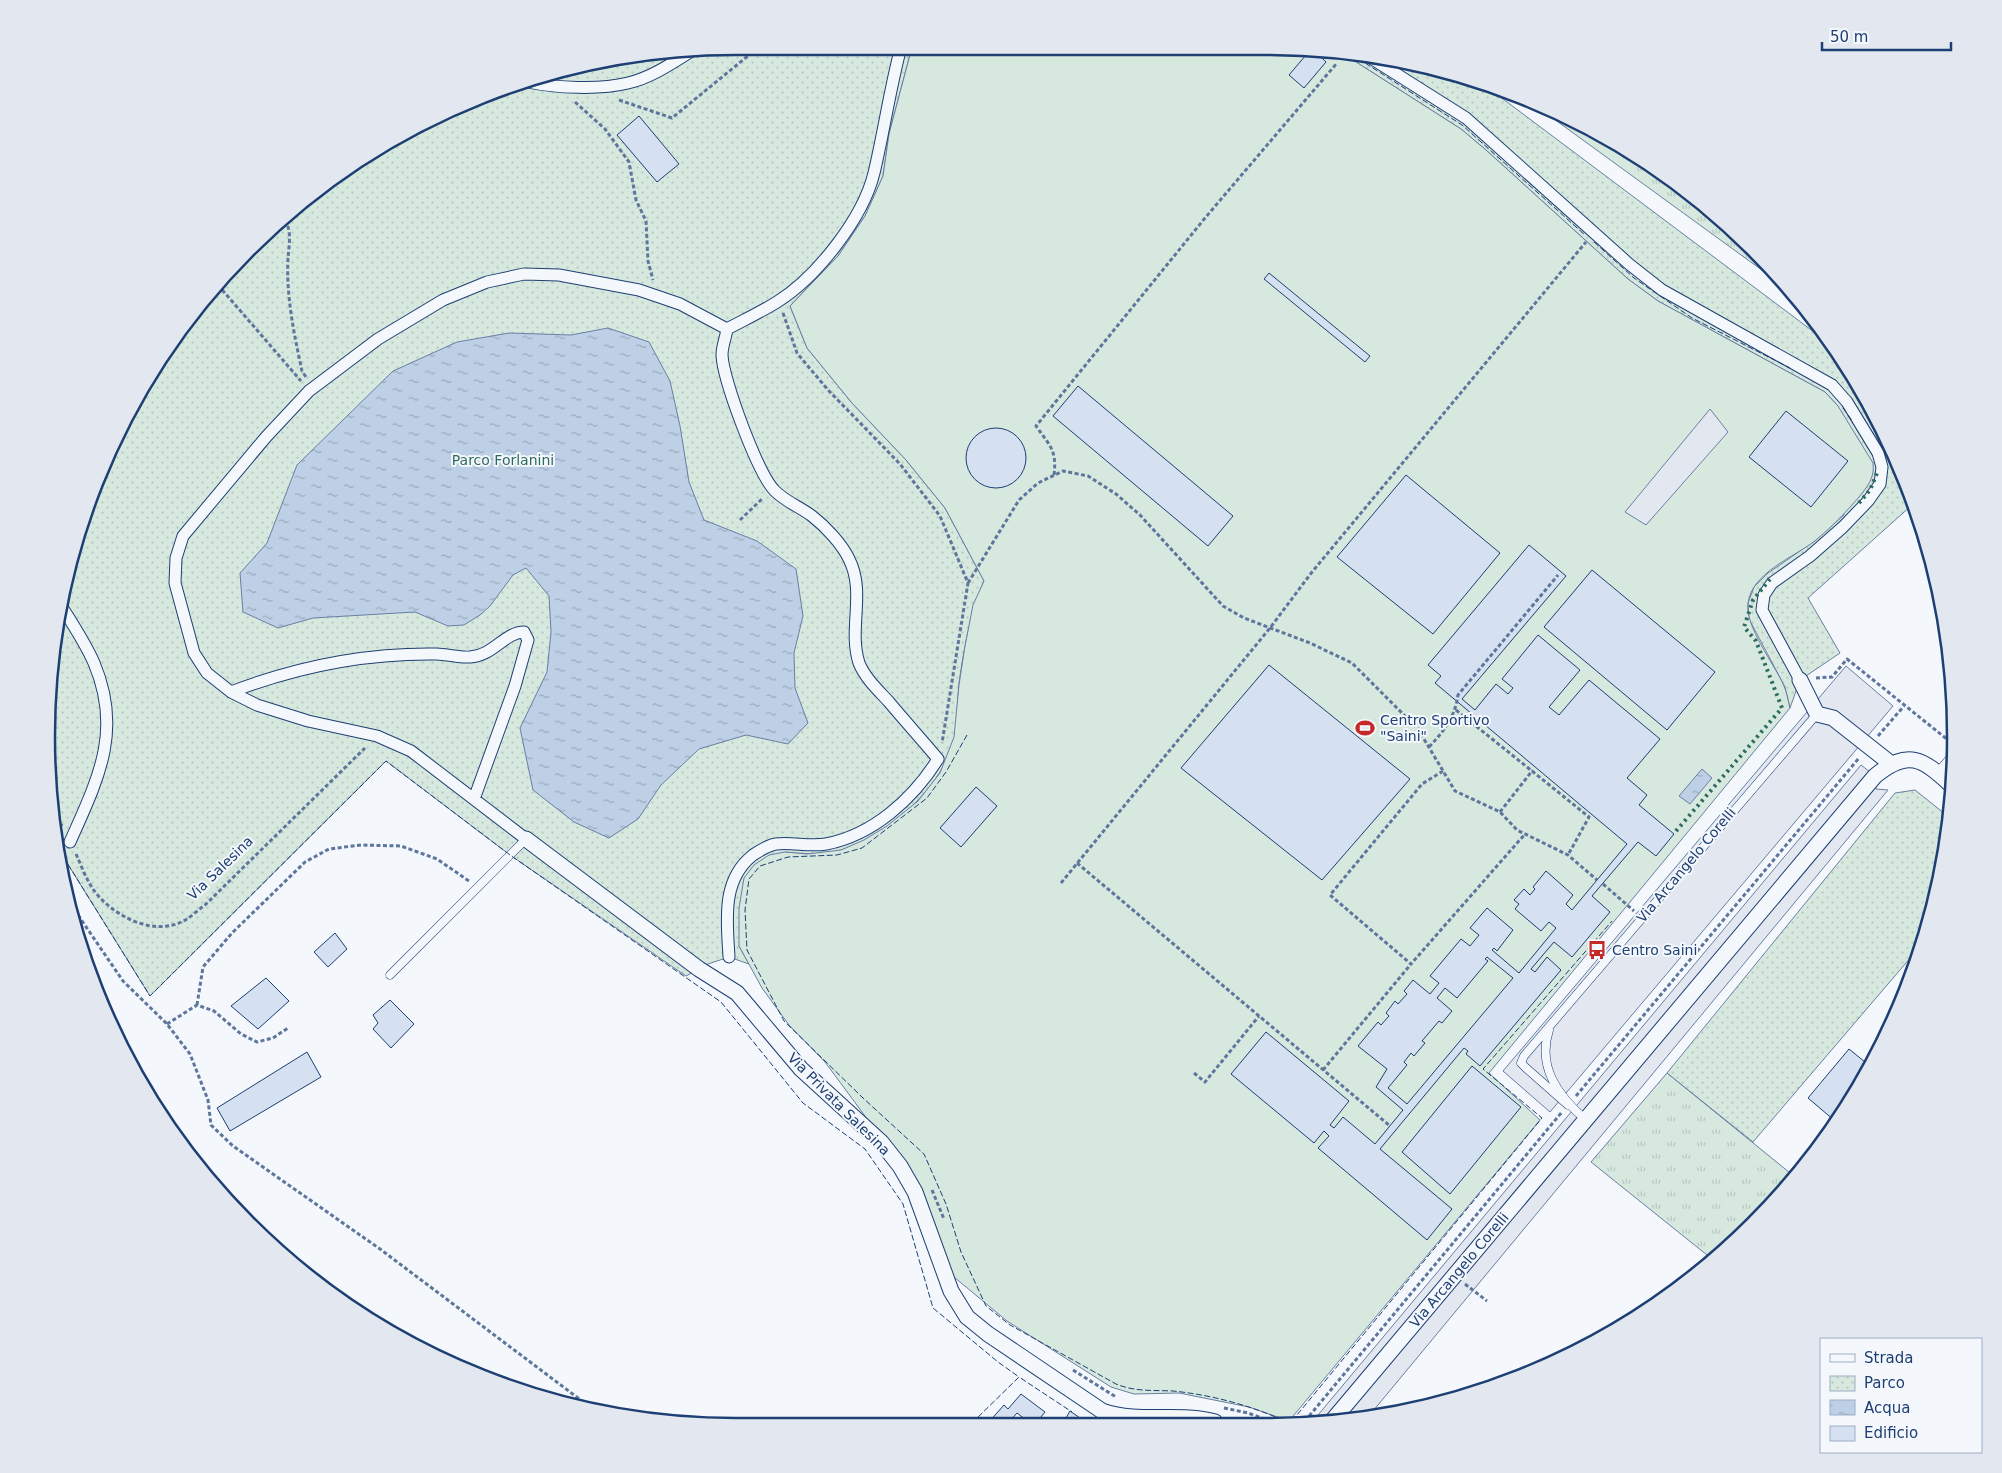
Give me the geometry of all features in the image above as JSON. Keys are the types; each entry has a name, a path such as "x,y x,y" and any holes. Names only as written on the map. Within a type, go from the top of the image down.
{"street":[{"path":"727,329 779,301 806,278 833,248 856,215 873,174 899,55"},
{"path":"542,83 582,87 628,83 665,68 682,57"},
{"path":"1383,66 1466,118 1594,233 1662,290 1832,385 1847,402 1878,453 1882,467 1880,484 1868,501 1843,527 1817,550 1772,583 1764,595 1762,610 1817,714 1834,718 1890,764 1908,759 1917,760 1938,772 1946,780"},
{"path":"231,692 288,672 369,657 437,654 470,657 486,654 515,632 524,632 528,640 515,686 474,799 411,751 377,736 257,705 231,692 206,673 194,653 175,583 176,558 183,536 266,437 312,389 378,339 443,300 487,282 524,274 558,275 639,290 680,304 727,329"},
{"path":"726,968 727,915 732,880 742,864 756,853 774,844 824,844 873,825 892,812 927,776 938,760 870,682 859,664 855,644 858,597 856,574 848,557 812,516 786,501 773,490 764,475 727,384 722,354 727,329"},
{"path":"66,613 94,662 108,706 107,740 96,783 70,842"},
{"name":"Via Arcangelo Corelli","path":"1338,1414 1875,776 1890,764"},
{"name":"Via Privata Salesina","path":"474,799 699,968 726,968 737,993 801,1069 880,1142 900,1166 915,1192 951,1291 967,1318 1102,1411 1128,1418"},
{"name":"Via Privata Salesina","path":"1200,1418 1217,1415"}],"lane":[{"name":"Via Arcangelo Corelli","path":"1568,1105 1522,1063 1524,1056 1817,714"},
{"path":"1938,772 1946,762"},
{"path":"390,975 526,839"},
{"path":"1550,1026 1545,1044 1547,1067 1556,1088 1568,1105 1586,1120"}],"path":[{"path":"618,99 672,118 749,55"},
{"path":"1054,476 1056,459 1053,451 1036,426 1205,218 1337,63"},
{"path":"559,85 605,129 629,162 636,200 647,226 650,269 661,298"},
{"path":"287,224 289,231 288,281 294,328 302,371 312,389"},
{"path":"1061,883 1270,628 1318,564 1594,233"},
{"path":"222,289 312,389"},
{"path":"779,301 797,353 828,390 900,464 940,516 968,583"},
{"path":"938,760 944,739 968,583 1019,500 1038,483 1063,471 1088,476 1116,494 1140,515 1223,606 1244,618 1352,663 1418,729 1455,791 1500,812 1517,830 1568,855 1597,880"},
{"path":"740,520 773,490"},
{"path":"1429,747 1445,730 1456,710 1458,695 1558,575"},
{"path":"1800,680 1832,677 1847,659 1947,740"},
{"path":"1880,734 1904,706"},
{"path":"1456,710 1589,818 1568,855"},
{"name":"Via Salesina","path":"70,842 92,889 113,910 132,921 149,925 168,926 186,920 205,904 377,736"},
{"path":"1308,1417 1854,765"},
{"path":"1411,964 1330,895 1422,784 1443,771"},
{"path":"1500,812 1532,771"},
{"path":"1322,1070 1411,964 1525,834"},
{"path":"197,1005 203,967 232,933 305,862 330,849 361,845 401,846 437,859 478,887"},
{"path":"1077,863 1390,1126"},
{"path":"1603,884 1642,918"},
{"path":"79,917 122,981 167,1024 190,1054 208,1100 211,1125 233,1146 380,1249 580,1400"},
{"path":"167,1024 197,1005"},
{"path":"197,1005 214,1012 241,1034 257,1042 274,1038 288,1028"},
{"path":"1194,1073 1205,1082 1259,1016"},
{"path":"928,1182 945,1222"},
{"path":"1454,1276 1486,1300"},
{"path":"1067,1366 1117,1398 1126,1399"},
{"path":"1217,1415 1248,1413 1262,1418"}],"green space":[{"name":"Parco Forlanini","path":"910,55 889,134 883,176 865,216 838,256 790,306 807,348 852,403 906,460 945,508 984,581 971,618 965,644 959,683 955,736 940,773 927,790 895,821 859,843 827,853 785,852 739,946 749,964 729,957 708,964 686,976 510,855 386,761 150,996 67,863 56,781 56,692 68,604 78,560 91,517 107,476 125,435 146,396 170,358 224,287 287,224 358,170 396,146 435,125 517,91 560,78 604,68 692,56"},
{"name":"Centro Sportivo \"Saini\"","path":"910,55 1265,55 1310,56 1355,61 1461,129 1628,279 1658,301 1825,392 1838,406 1873,463 1873,473 1868,485 1844,514 1816,540 1766,574 1757,582 1751,592 1748,612 1751,622 1761,645 1780,677 1790,708 1489,1073 1540,1120 1292,1417 1280,1418 1249,1407 1179,1393 1134,1394 1111,1387 1007,1321 942,1267 913,1191 879,1135 825,1062 789,1025 762,988 739,946 739,908 744,878 754,865 769,855 785,852 807,854 841,850 864,840 887,826 918,801 940,773 954,737 965,646 973,605 984,581 945,508 906,460 852,403 807,348 790,306 838,256 865,216 883,176 889,134"},
{"path":"1355,61 1442,78 1500,97 1812,331 1856,396 1877,435 1908,509 1808,598 1840,653 1800,680 1790,708 1785,687 1749,619 1748,603 1754,587 1768,573 1816,540 1844,515 1838,406 1825,392 1658,301 1628,279 1461,129"},
{"path":"1555,120 1606,146 1680,196 1715,224 1761,269"},
{"path":"1915,790 1942,812 1934,869 1924,913 1910,958 1753,1142 1667,1073 1895,793"},
{"path":"1667,1073 1789,1172 1747,1218 1707,1255 1591,1162"}],"shaded area":[{"path":"1710,409 1728,432 1646,525 1625,512"},
{"path":"1846,666 1893,706 1550,1112 1503,1071"},
{"path":"1861,765 1875,776 1876,789 1888,790 1375,1409 1317,1416"}],"water":[{"path":"608,328 649,342 670,381 680,426 689,482 704,520 757,541 796,569 803,616 794,653 795,688 808,723 788,744 746,735 699,749 661,785 638,819 609,838 574,822 533,790 520,728 547,672 551,632 549,596 526,568 513,575 490,606 480,615 464,625 448,626 415,612 313,618 278,628 243,612 240,573 267,543 297,465 393,371 457,342 509,333 571,335"},
{"path":"1702,769 1712,778 1690,804 1679,796"}],"building":[{"path":"1305,56 1321,57 1326,62 1304,88 1289,75"},
{"path":"639,116 679,164 657,182 617,135"},
{"path":"1269,273 1370,356 1365,362 1264,279"},
{"path":"1078,386 1233,516 1208,546 1053,416"},
{"path":"1786,411 1848,461 1811,507 1749,457"},
{"path":"996,428 1013,433 1021,441 1026,458 1021,475 1013,483 996,488 979,483 971,475 966,458 971,441 979,433"},
{"path":"1406,475 1500,553 1433,634 1337,557"},
{"path":"1529,545 1566,576 1462,699 1475,710 1496,684 1508,694 1513,688 1502,679 1538,635 1580,670 1549,707 1559,715 1589,680 1660,739 1627,778 1647,795 1639,805 1674,834 1656,856 1638,842 1592,896 1610,912 1572,957 1554,942 1531,969 1535,972 1547,957 1561,970 1480,1066 1466,1054 1468,1051 1464,1048 1380,1149 1452,1209 1427,1240 1318,1148 1329,1136 1324,1131 1314,1143 1231,1074 1266,1032 1349,1101 1330,1125 1334,1128 1343,1117 1375,1144 1403,1110 1376,1087 1387,1069 1358,1046 1378,1022 1381,1025 1389,1016 1386,1013 1395,1001 1398,1004 1407,994 1404,991 1413,980 1430,994 1439,983 1430,976 1461,939 1470,946 1479,935 1470,928 1487,908 1513,930 1497,951 1494,948 1492,950 1519,973 1556,928 1549,922 1541,931 1515,909 1519,904 1514,900 1524,889 1530,895 1535,889 1533,887 1546,871 1573,895 1566,904 1572,910 1627,844 1435,683 1441,676 1428,665","holes":["1487,957 1513,978 1407,1104 1388,1088 1407,1065 1404,1062 1411,1053 1414,1056 1425,1043 1422,1041 1439,1021 1442,1023 1452,1011 1437,998 1445,988 1457,998 1488,961 1485,959"]},
{"path":"1592,570 1715,672 1667,730 1544,627"},
{"path":"1269,665 1410,779 1322,880 1181,768"},
{"path":"976,787 997,806 961,847 940,828"},
{"path":"335,933 347,949 328,967 314,952"},
{"path":"266,978 289,1001 258,1029 231,1006"},
{"path":"390,1000 414,1024 391,1048 373,1029 378,1023 373,1015"},
{"path":"1849,1049 1864,1061 1830,1117 1808,1098"},
{"path":"307,1052 321,1077 230,1131 217,1108"},
{"path":"1472,1066 1521,1107 1450,1194 1402,1152"},
{"path":"1021,1394 1045,1412 1040,1418 1024,1418 1017,1413 1012,1418 992,1418 1004,1405 1008,1409"},
{"path":"1070,1411 1080,1418 1066,1418"}],"hedge":[{"path":"1859,503 1870,490 1877,473"},
{"path":"1676,831 1782,708 1756,641 1744,627 1753,600 1770,579"}],"fence":[{"path":"1365,63 1462,125 1585,235"},
{"path":"1594,242 1634,278 1692,318 1790,368"},
{"path":"1843,408 1853,422"},
{"path":"967,735 946,772 927,798 862,848 837,855 788,857 760,866 749,879 745,910 747,950 784,1021 924,1154 946,1204 961,1252 986,1306 1010,1325 1123,1387 1173,1391 1216,1398 1258,1410 1277,1418"},
{"path":"67,863 150,996 386,761 510,855 721,1002 803,1103 865,1149 903,1204 933,1308 1019,1377"},
{"path":"1295,1417 1542,1118 1483,1069 1612,921"},
{"path":"977,1418 1019,1377 1072,1412"}],"place":[{"name":"Centro Sportivo \"Saini\"","path":"1365,728"},
{"name":"Centro Saini","path":"1597,950"}]}
